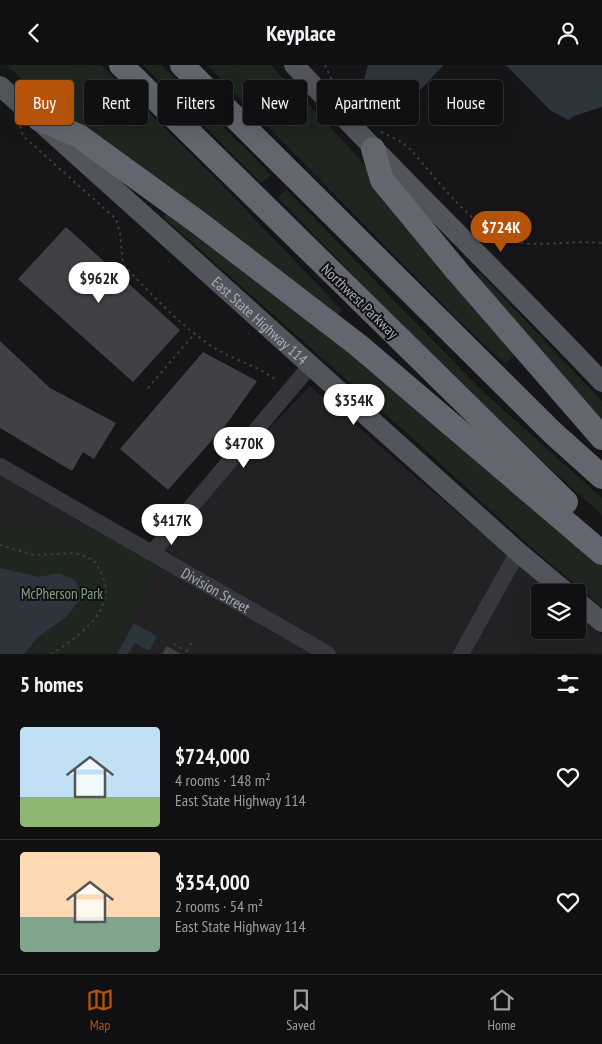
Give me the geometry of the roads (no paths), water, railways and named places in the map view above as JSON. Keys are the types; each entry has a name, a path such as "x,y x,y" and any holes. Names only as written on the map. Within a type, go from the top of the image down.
{"highway":[{"name":"Northwest Parkway","path":"121,65 551,489 602,534"},
{"path":"182,65 482,364 553,433 602,477"},
{"path":"45,125 79,136 198,223 358,345 602,553"},
{"path":"374,139 382,180 457,271 602,437"}],"main road":[{"path":"294,65 374,139 602,382"},
{"name":"East State Highway 114","path":"0,87 15,104"},
{"name":"East State Highway 114","path":"35,125 311,365 518,552 556,584"},
{"path":"586,608 602,622"}],"street":[{"path":"152,553 311,365"},
{"name":"Division Street","path":"0,466 328,654"},
{"path":"461,654 518,552"}],"park label":[{"name":"McPherson Park","path":"62,593"}]}
